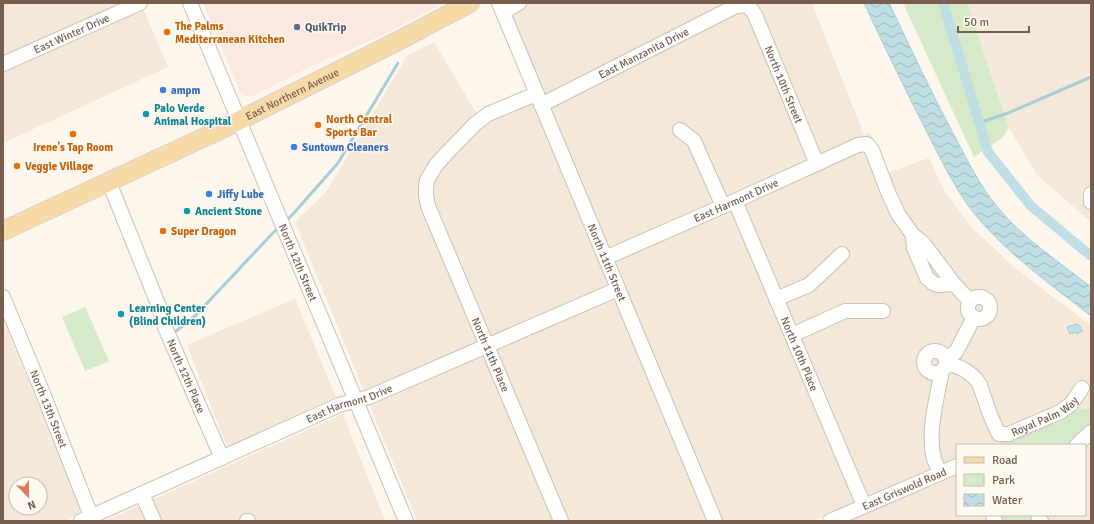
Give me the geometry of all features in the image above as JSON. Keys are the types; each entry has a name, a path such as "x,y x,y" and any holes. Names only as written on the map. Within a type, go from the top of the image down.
{"main road":[{"name":"East Northern Avenue","path":"3,230 239,121 396,42 467,4"}],"street":[{"name":"East Winter Drive","path":"3,64 140,3"},
{"name":"North 12th Street","path":"190,3 406,521"},
{"path":"501,7 519,3"},
{"name":"East Manzanita Drive","path":"426,188 427,180 436,165 476,124 488,114 538,100 736,6 748,5"},
{"name":"North 10th Street","path":"748,5 755,15 816,164"},
{"name":"North 11th Street","path":"501,7 538,100 715,521"},
{"name":"North 10th Place","path":"680,130 694,141 729,204 776,299 864,506"},
{"name":"East Harmont Drive","path":"605,258 729,204 858,145 867,144 872,150 898,214 913,235 924,244 954,284 970,301"},
{"name":"North 12th Place","path":"109,182 160,309 164,324 222,458"},
{"name":"North 11th Place","path":"426,188 428,206 561,521"},
{"path":"776,299 809,285 842,254"},
{"name":"East Harmont Drive","path":"89,520 142,494 339,405 369,397 618,289"},
{"name":"North 13th Street","path":"3,297 45,398 89,520"},
{"path":"976,297 983,297 988,301 990,307 989,314 984,318 977,319 971,316 968,310 970,301 976,297"},
{"path":"792,335 845,311 883,311"},
{"path":"941,473 935,460 932,438 934,414 945,364 956,352 974,318"},
{"name":"Royal Palm Way","path":"945,364 962,369 974,378 980,385 994,425 999,434 1009,434 1060,412 1071,404 1082,388"},
{"path":"1077,444 1091,432"},
{"name":"East Griswold Road","path":"830,521 956,466"},
{"path":"142,494 154,521"}],"shaded area":[{"path":"3,3 141,3 168,67 3,143"},
{"path":"203,3 444,3 381,36 316,64 253,96 247,96 242,94 239,89"},
{"path":"530,3 812,3 864,135 870,132 887,173 929,158 945,192 972,228 1014,267 1091,326 1091,406 1089,408 1078,410 1000,444 956,444 956,462 812,521 723,521 512,19 512,12"},
{"path":"968,3 1091,3 1091,222 1037,175 1009,128"},
{"path":"434,42 484,126 491,120 531,103 534,105 709,521 417,521 295,222 327,191 407,56"},
{"path":"295,299 336,397 230,446 226,444 187,345"},
{"path":"3,321 81,506 77,516 65,521 3,521"},
{"path":"343,414 385,521 105,521"},
{"path":"1091,439 1091,521 1047,521 1045,516 1086,516 1086,444"},
{"path":"956,474 956,516 986,516 989,521 845,521"}],"green space":[{"path":"903,3 968,3 1009,128 1002,138 974,157"},
{"path":"85,307 109,361 85,371 62,317"},
{"path":"1091,406 1091,426 1071,444 1000,444 1078,410 1089,408"},
{"path":"999,516 1034,516 1036,521 1001,521"}],"water":[{"path":"864,3 889,3 947,122 969,164 984,188 995,204 1016,227 1040,248 1091,287 1091,316 1044,280 1014,254 986,227 967,204 937,151"},
{"path":"1077,324 1083,331 1077,334 1076,332 1070,334 1067,327"}],"waterway":[{"path":"943,3 988,152 1031,206 1091,256"},
{"path":"286,221 338,163 398,63"},
{"path":"979,123 1008,113 1091,77"},
{"path":"176,331 195,316 279,227"}],"place":[{"name":"QuikTrip","path":"297,27"},
{"name":"The Palms Mediterranean Kitchen","path":"167,32"},
{"name":"ampm","path":"163,90"},
{"name":"Palo Verde Animal Hospital","path":"146,114"},
{"name":"North Central Sports Bar","path":"318,125"},
{"name":"Irene's Tap Room","path":"73,134"},
{"name":"Suntown Cleaners","path":"294,147"},
{"name":"Veggie Village","path":"17,166"},
{"name":"Jiffy Lube","path":"209,194"},
{"name":"Ancient Stone","path":"187,211"},
{"name":"Super Dragon","path":"163,231"},
{"name":"Learning Center (Blind Children)","path":"121,314"}]}
